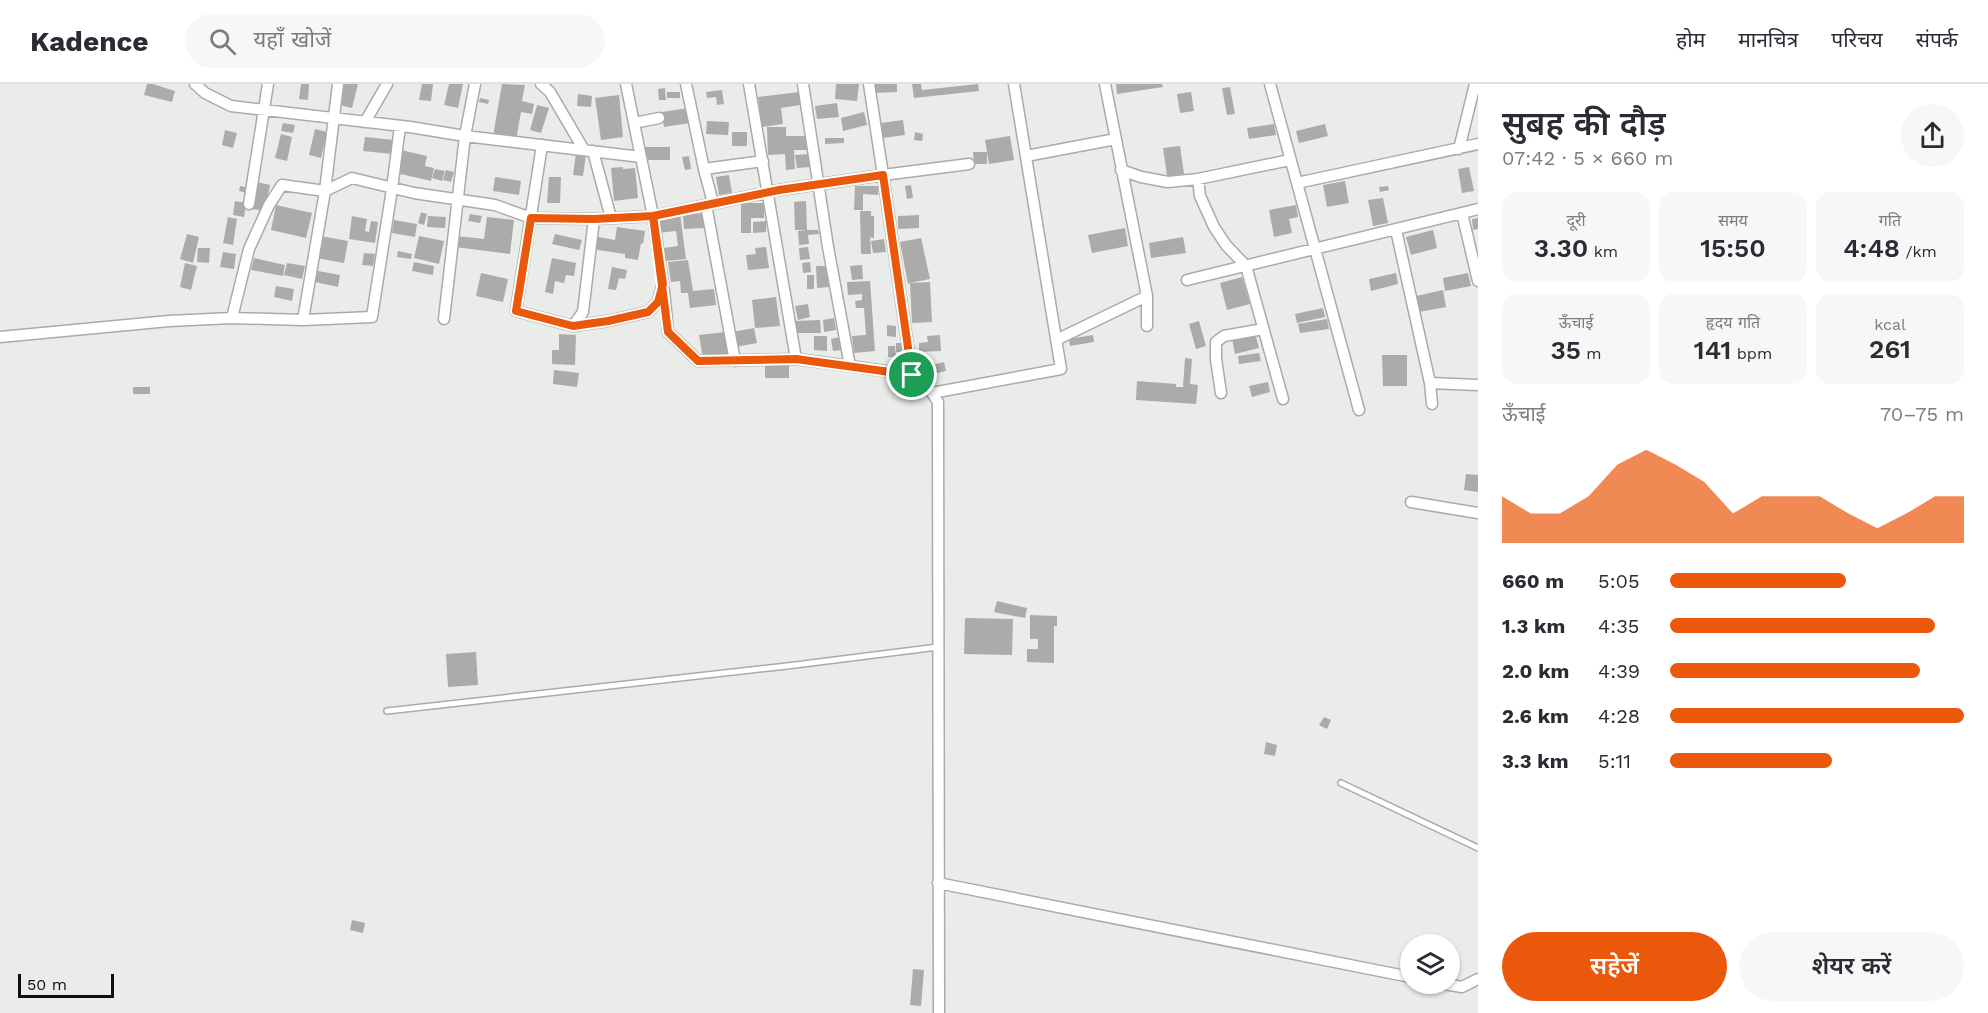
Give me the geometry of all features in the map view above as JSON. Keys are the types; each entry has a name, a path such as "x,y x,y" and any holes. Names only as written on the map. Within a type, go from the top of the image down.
{"street":[{"path":"195,84 205,93 231,106 641,157"},
{"path":"249,204 268,84"},
{"path":"303,320 325,191 338,84"},
{"path":"365,122 387,84"},
{"path":"444,319 465,136 475,84"},
{"path":"541,84 550,92 588,150 611,218"},
{"path":"626,84 653,216 668,332 698,361 796,359 912,375 932,393 938,402 939,1013"},
{"path":"686,84 704,169 735,361"},
{"path":"749,84 796,359"},
{"path":"803,84 850,366"},
{"path":"869,84 912,375"},
{"path":"932,393 1061,369 1014,84"},
{"path":"1106,84 1147,296 1147,326"},
{"path":"1269,84 1359,410"},
{"path":"1459,149 1475,84"},
{"path":"634,123 659,118"},
{"path":"0,337 169,321 372,317 400,126"},
{"path":"1026,156 1116,139"},
{"path":"1297,183 1478,144"},
{"path":"542,145 516,311 573,326 608,321 648,312 658,302 663,284"},
{"path":"1121,170 1141,177 1168,182 1198,179 1290,160"},
{"path":"704,169 763,161"},
{"path":"232,318 249,249 269,205 282,185 325,191 352,178 392,189 495,205 531,218 594,219 653,216 769,192 969,164"},
{"path":"1198,179 1200,196 1214,227 1226,246 1246,266 1283,399"},
{"path":"1187,280 1478,209"},
{"path":"1462,213 1478,281"},
{"path":"573,326 584,312 594,219"},
{"path":"1396,230 1430,383 1432,404"},
{"path":"1056,340 1147,296"},
{"path":"1221,393 1216,342 1224,336 1263,329"},
{"path":"1430,383 1478,385"},
{"path":"1411,502 1478,513"},
{"path":"938,883 1400,975"},
{"path":"1460,987 1478,979"}],"lane":[{"path":"387,711 938,647"},
{"path":"1341,783 1478,848"}],"building":[{"path":"147,84 175,91 172,102 144,95"},
{"path":"301,84 309,84 308,100 299,99"},
{"path":"344,84 358,84 352,108 339,105"},
{"path":"422,84 433,84 431,101 419,100"},
{"path":"449,84 463,84 458,108 444,105"},
{"path":"502,84 525,85 522,101 534,104 532,114 521,112 516,140 493,136"},
{"path":"836,84 859,84 857,101 835,99"},
{"path":"872,84 897,84 897,92 872,93"},
{"path":"912,84 921,84 922,90 978,84 979,91 914,98"},
{"path":"1116,84 1162,84 1163,87 1117,94"},
{"path":"1230,87 1235,114 1227,115 1222,88"},
{"path":"665,88 666,100 659,100 658,89"},
{"path":"722,90 724,104 717,105 716,97 707,98 706,92"},
{"path":"667,92 680,92 680,98 667,98"},
{"path":"799,92 800,105 781,108 783,124 762,127 758,97"},
{"path":"1191,92 1194,111 1180,113 1177,94"},
{"path":"578,94 592,96 591,107 577,106"},
{"path":"619,95 623,137 601,140 595,98"},
{"path":"480,98 489,100 488,104 479,102"},
{"path":"837,103 839,117 817,119 815,106"},
{"path":"537,105 549,108 541,133 530,130"},
{"path":"688,108 690,123 664,127 662,112"},
{"path":"864,112 867,125 843,131 841,118"},
{"path":"903,120 905,135 883,138 881,123"},
{"path":"707,121 729,122 728,135 706,134"},
{"path":"283,123 295,125 293,133 281,131"},
{"path":"1274,124 1276,135 1249,139 1247,128"},
{"path":"1325,124 1328,136 1299,143 1296,131"},
{"path":"767,127 786,127 786,136 807,136 808,150 794,150 795,169 786,170 785,154 768,155"},
{"path":"315,129 327,132 321,158 309,155"},
{"path":"225,130 237,133 233,148 222,145"},
{"path":"732,132 747,132 747,146 732,146"},
{"path":"915,132 923,134 922,141 914,140"},
{"path":"281,134 292,137 287,161 275,158"},
{"path":"1010,136 1014,160 989,164 985,140"},
{"path":"365,137 394,140 392,154 363,151"},
{"path":"825,138 844,138 844,143 825,144"},
{"path":"1180,146 1184,174 1167,176 1163,148"},
{"path":"645,147 670,147 670,160 645,160"},
{"path":"401,150 427,156 425,166 434,168 431,181 396,173"},
{"path":"973,152 987,152 987,164 974,164"},
{"path":"576,153 586,154 583,176 573,175"},
{"path":"809,154 810,167 797,168 795,155"},
{"path":"689,156 691,169 685,170 682,157"},
{"path":"623,167 623,169 635,168 638,198 614,201 611,168"},
{"path":"1469,167 1474,191 1462,193 1458,169"},
{"path":"435,169 445,171 442,181 432,178"},
{"path":"446,170 454,172 451,182 443,180"},
{"path":"729,175 732,193 719,195 716,177"},
{"path":"495,177 521,181 519,195 493,191"},
{"path":"549,177 561,177 560,203 547,203"},
{"path":"1345,181 1349,203 1327,207 1323,185"},
{"path":"257,182 270,185 265,211 252,209"},
{"path":"911,185 913,198 907,199 905,186"},
{"path":"240,186 249,188 248,193 239,191"},
{"path":"855,186 879,186 878,195 863,194 863,210 854,210"},
{"path":"1388,186 1389,190 1380,192 1379,187"},
{"path":"1383,198 1388,223 1373,226 1368,200"},
{"path":"235,201 246,203 244,217 233,215"},
{"path":"806,201 807,230 795,230 794,202"},
{"path":"741,203 764,203 764,218 751,218 751,233 741,233"},
{"path":"276,205 312,213 306,238 271,230"},
{"path":"1296,205 1298,217 1289,219 1292,233 1274,237 1269,210"},
{"path":"860,211 871,211 871,216 874,216 874,238 870,236 871,254 861,254"},
{"path":"421,212 427,214 424,225 418,223"},
{"path":"680,213 686,259 665,261 664,248 678,246 676,231 658,233 656,216"},
{"path":"704,213 705,228 684,229 683,215"},
{"path":"470,214 482,216 480,223 468,221"},
{"path":"919,215 919,228 898,229 898,216"},
{"path":"352,216 367,219 365,231 369,232 371,221 378,222 375,243 349,239"},
{"path":"428,216 446,217 445,228 427,227"},
{"path":"228,217 237,219 233,245 223,243"},
{"path":"487,217 514,220 510,254 455,247 457,236 484,239"},
{"path":"1478,218 1478,229 1473,230 1472,219"},
{"path":"394,220 417,224 415,237 392,233"},
{"path":"766,221 766,232 753,233 753,222"},
{"path":"617,227 645,231 638,260 625,258 625,254 591,249 593,236 615,240"},
{"path":"1125,228 1128,246 1092,253 1088,235"},
{"path":"818,230 819,234 808,235 809,244 799,245 798,231"},
{"path":"1433,230 1437,248 1411,255 1406,237"},
{"path":"187,234 199,237 193,263 180,259"},
{"path":"555,234 582,240 579,250 552,244"},
{"path":"321,236 348,241 344,263 317,258"},
{"path":"419,236 444,241 439,264 414,258"},
{"path":"1183,237 1186,253 1151,258 1149,243"},
{"path":"921,238 930,279 908,284 900,242"},
{"path":"884,239 886,252 873,253 871,241"},
{"path":"766,247 769,268 748,270 746,255 756,254 755,248"},
{"path":"808,247 810,259 800,260 799,248"},
{"path":"198,248 210,248 209,263 197,262"},
{"path":"398,251 412,254 411,259 397,257"},
{"path":"223,252 236,254 234,269 220,267"},
{"path":"364,253 375,254 373,266 362,265"},
{"path":"254,258 285,265 283,276 251,270"},
{"path":"552,258 576,263 574,276 566,275 564,283 555,281 553,294 545,292"},
{"path":"688,260 693,291 714,289 716,305 690,308 688,293 681,293 680,281 671,282 668,262"},
{"path":"414,262 434,266 433,275 412,271"},
{"path":"810,262 811,272 803,273 802,263"},
{"path":"185,263 197,266 191,290 180,287"},
{"path":"287,263 305,266 302,279 284,275"},
{"path":"862,265 863,279 852,280 850,266"},
{"path":"816,266 828,266 829,287 817,288"},
{"path":"612,267 627,270 625,279 619,278 616,290 608,289"},
{"path":"318,271 340,275 338,287 315,282"},
{"path":"481,273 508,279 503,302 476,296"},
{"path":"1396,273 1398,284 1371,291 1369,279"},
{"path":"1468,273 1471,286 1445,291 1443,278"},
{"path":"807,275 814,275 814,289 807,289"},
{"path":"1242,277 1250,304 1227,310 1220,283"},
{"path":"870,281 875,351 854,353 852,336 866,335 864,308 856,308 855,301 862,300 862,294 848,295 847,282"},
{"path":"930,282 932,322 912,323 910,283"},
{"path":"276,286 294,289 292,301 274,297"},
{"path":"1443,290 1446,307 1419,312 1416,296"},
{"path":"776,297 780,326 755,328 752,300"},
{"path":"808,304 810,317 798,320 795,306"},
{"path":"1323,308 1325,317 1297,323 1295,314"},
{"path":"834,318 836,330 824,332 823,320"},
{"path":"1327,319 1329,329 1300,333 1298,324"},
{"path":"820,320 821,333 794,333 794,321"},
{"path":"1199,321 1206,346 1196,349 1189,324"},
{"path":"887,325 896,326 896,337 887,336"},
{"path":"754,328 757,343 735,347 732,332"},
{"path":"725,332 728,356 703,359 699,335"},
{"path":"1255,333 1259,348 1235,354 1232,339"},
{"path":"559,334 576,335 575,365 552,364 552,350 559,350"},
{"path":"940,335 941,351 919,352 919,343 928,342 927,336"},
{"path":"1093,335 1094,342 1070,346 1069,339"},
{"path":"814,336 827,336 827,351 814,350"},
{"path":"840,337 842,350 833,351 831,339"},
{"path":"896,343 904,343 904,352 896,352"},
{"path":"888,346 895,346 896,357 888,357"},
{"path":"1259,353 1261,361 1239,364 1238,356"},
{"path":"1382,355 1407,355 1407,386 1383,386"},
{"path":"1185,358 1192,359 1190,384 1198,385 1196,404 1136,400 1137,381 1176,384 1176,387 1183,387"},
{"path":"944,362 946,371 930,375 928,366"},
{"path":"789,363 789,378 765,378 765,364"},
{"path":"554,370 579,373 577,387 553,384"},
{"path":"1268,382 1270,392 1252,397 1249,386"},
{"path":"133,387 150,387 150,394 133,394"},
{"path":"1466,474 1478,475 1478,492 1464,490"},
{"path":"997,601 1027,608 1025,618 994,612"},
{"path":"1030,615 1057,616 1057,626 1054,626 1054,663 1027,662 1027,649 1038,649 1038,639 1030,639"},
{"path":"965,618 1013,619 1012,655 964,654"},
{"path":"476,652 478,685 448,687 446,654"},
{"path":"1324,717 1331,720 1327,729 1319,725"},
{"path":"1266,742 1277,745 1275,756 1264,754"},
{"path":"352,920 365,923 363,933 350,930"},
{"path":"913,969 924,970 921,1006 910,1005"}],"route":[{"path":"912,375 796,359 698,361 668,332 663,284 653,216 594,219 531,218 516,311 573,326 648,312 658,302 663,284 653,216 779,190 883,175 912,375"}]}
